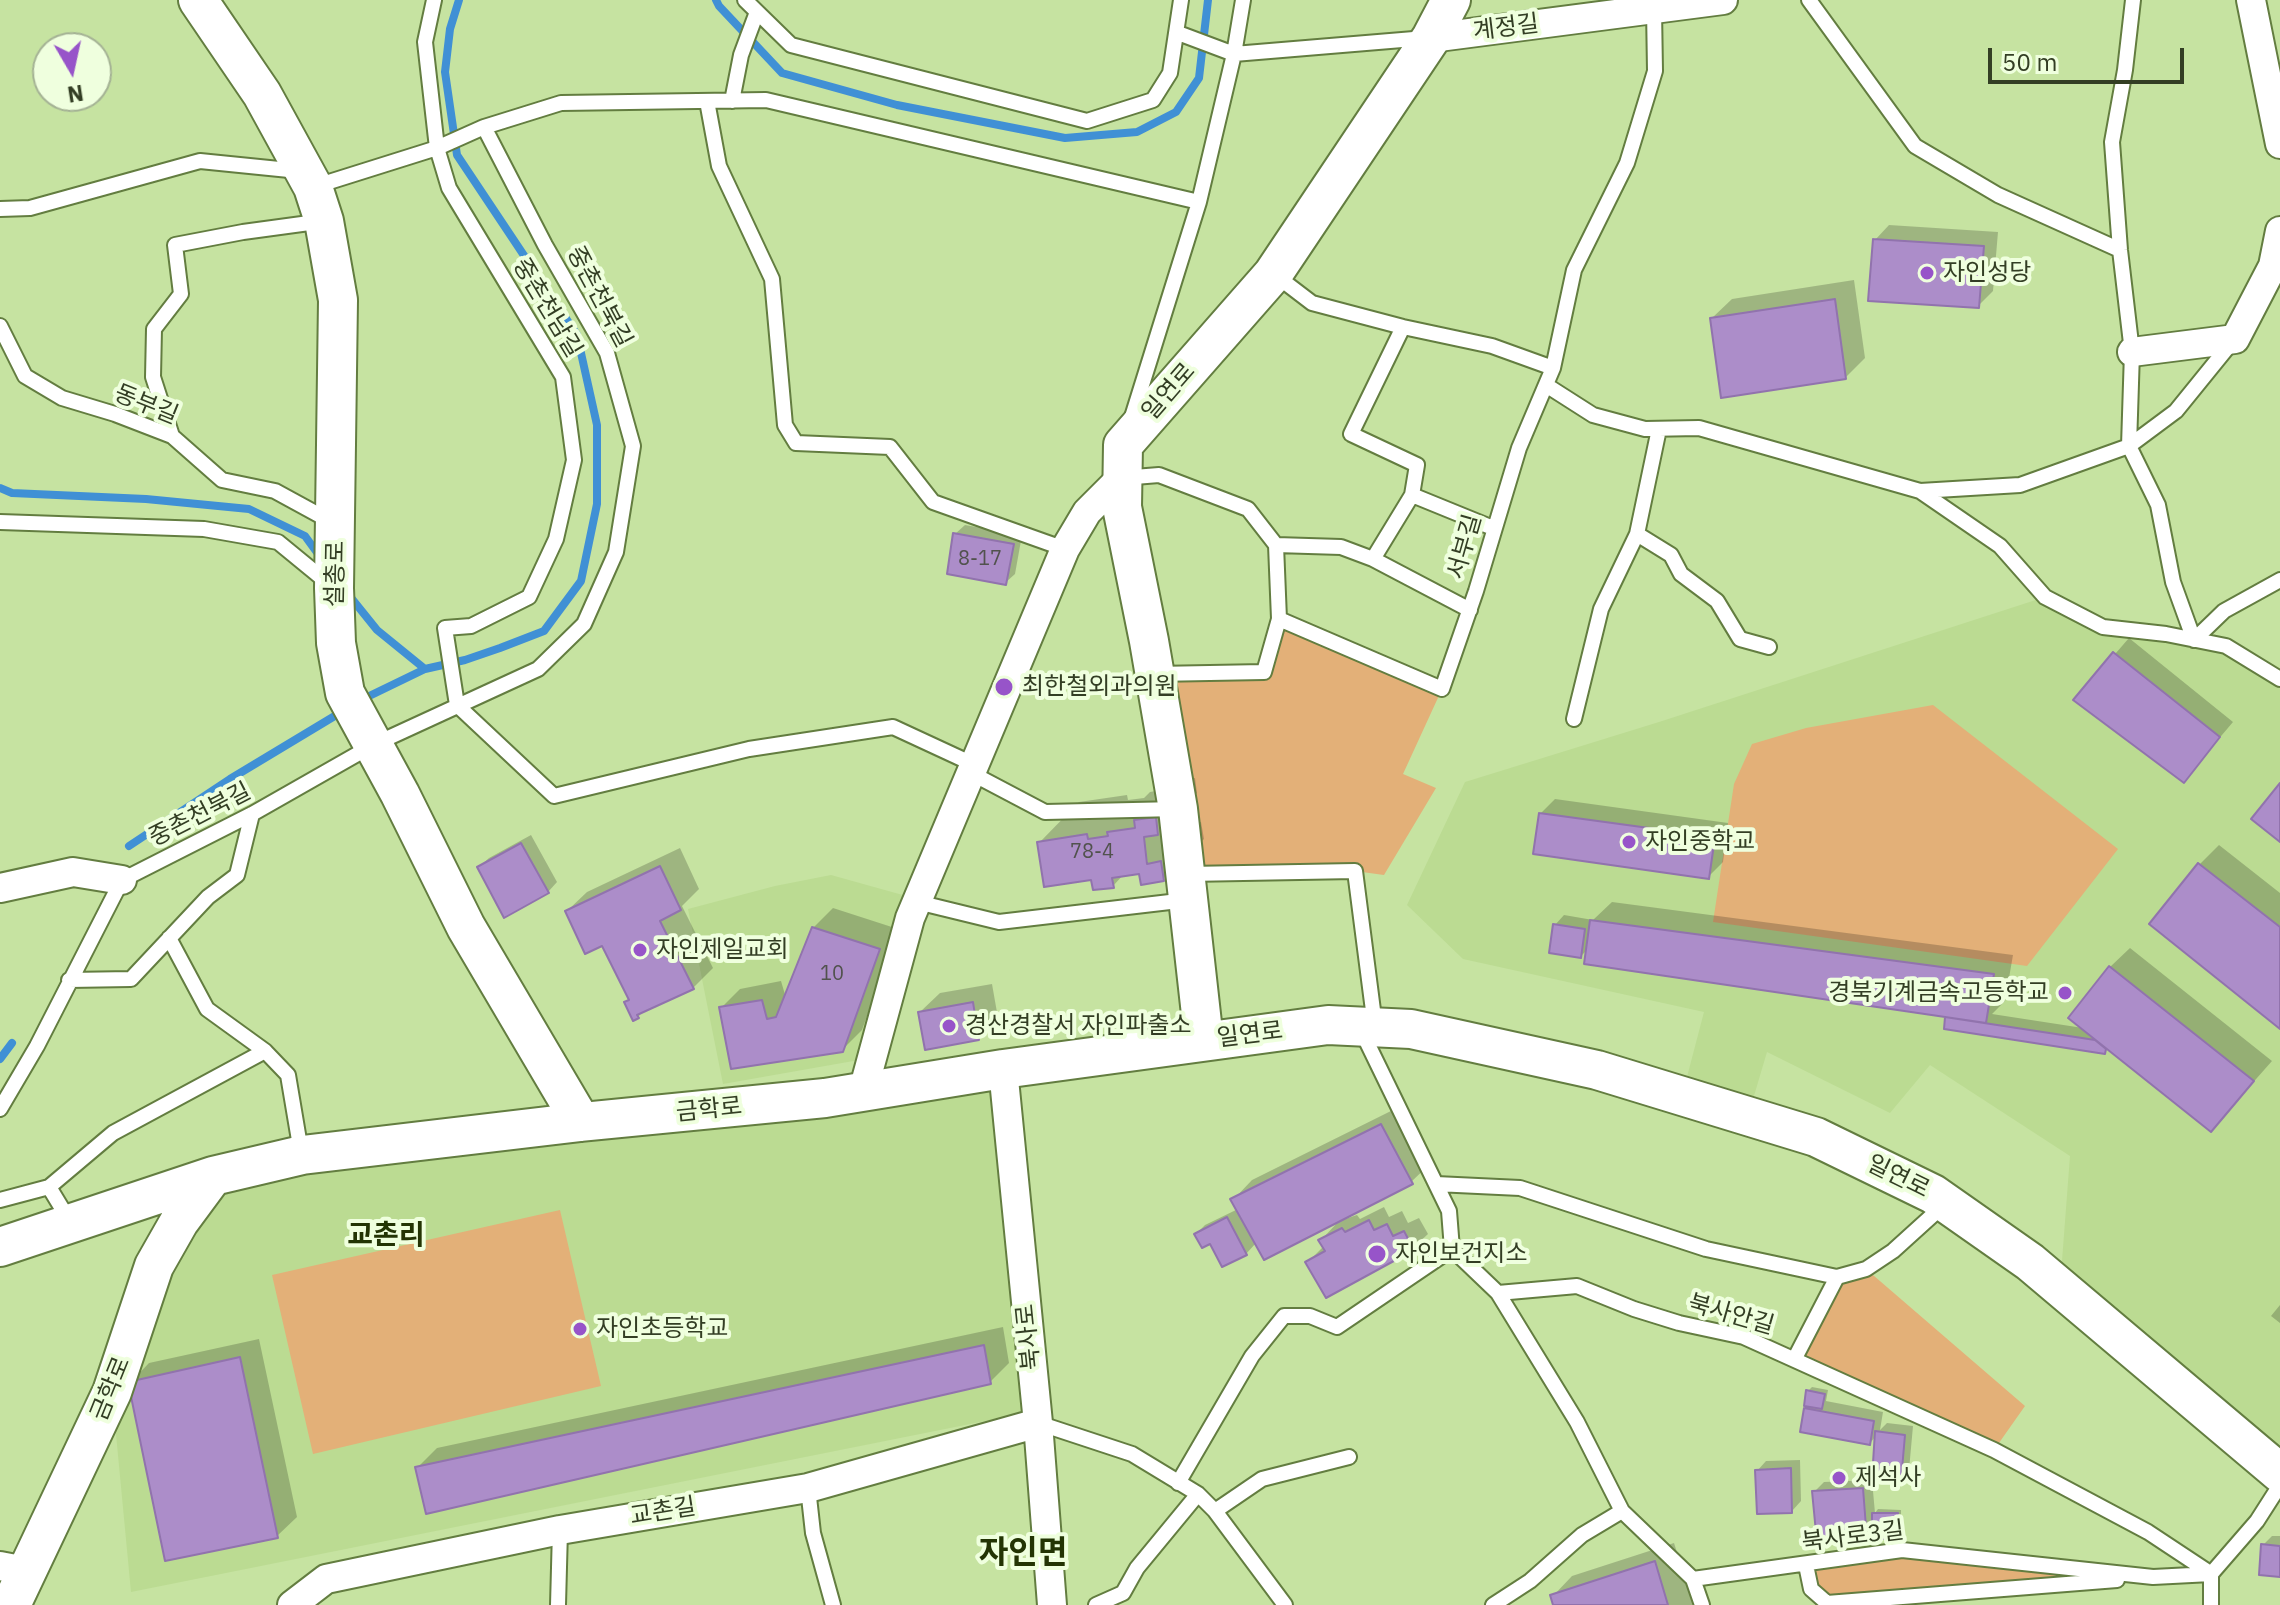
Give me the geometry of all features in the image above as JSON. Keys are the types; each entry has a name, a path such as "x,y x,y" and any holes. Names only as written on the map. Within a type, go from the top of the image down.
{"street":[{"name":"설총로","path":"198,0 262,94 313,193 338,300 334,588 336,643 345,693 375,744 466,927 581,1122"},
{"name":"일연로","path":"1451,0 1431,38 1273,274 1122,461 1122,507 1178,809 1204,1041 1328,1025 1411,1029 1597,1070 1816,1137 1933,1194 2030,1262 2279,1473"},
{"name":"계정길","path":"1431,38 1723,0"},
{"path":"2251,0 2280,144"},
{"path":"2132,352 2235,339 2273,266 2280,231"},
{"path":"863,1091 917,902 1065,549 1122,461"},
{"path":"0,888 73,872 122,880"},
{"name":"금학로","path":"5,1245 213,1176 302,1155 581,1122 825,1098 1204,1041"},
{"name":"북사로","path":"1003,1069 1038,1423 1052,1605"},
{"name":"금학로","path":"11,1605 13,1568 112,1392 154,1266 179,1222 213,1176"},
{"name":"교촌길","path":"292,1605 326,1579 560,1530 808,1488 1038,1423"}],"lane":[{"name":"중촌천남길","path":"434,0 425,42 437,148 449,188 563,377 574,460 556,539 529,597 471,626 445,628 457,705"},
{"path":"745,0 791,45 1087,121 1153,100 1170,73 1181,0"},
{"path":"1154,674 1264,672 1279,619 1276,545 1248,509 1122,461 1199,202 1234,54 1243,0"},
{"path":"1809,0 1915,146 1998,195 2120,250"},
{"path":"2133,0 2112,142 2132,352 2129,446 2158,505 2173,582 2194,640"},
{"name":"서부길","path":"1279,619 1442,689 1470,610 1519,448 1553,368 1574,270 1627,163 1655,71 1668,5"},
{"path":"732,101 741,55 757,12"},
{"path":"1178,33 1234,54 1431,38"},
{"path":"172,436 153,377 154,329 181,294 175,245 243,232 313,193 437,148 484,127 561,103 766,100 1199,202"},
{"path":"707,101 719,166 772,279 785,425 796,443 890,447 933,502 1065,549"},
{"name":"중촌천북길","path":"122,880 252,814 375,744 538,669 584,624 616,552 633,446 607,353 545,245 484,127"},
{"path":"0,209 30,208 200,161 313,193"},
{"path":"1273,274 1312,303 1492,346 1553,368"},
{"name":"동부길","path":"0,326 25,376 62,398 172,436 222,480 275,491 337,525"},
{"path":"1373,559 1412,495 1417,465 1351,434 1403,327"},
{"path":"1920,491 2020,485 2129,446 2176,411 2235,339"},
{"path":"1546,385 1593,415 1645,429 1699,428 1920,491 2000,546 2045,597 2103,627 2226,646 2280,679"},
{"path":"1574,719 1601,609 1637,534 1659,429"},
{"path":"1412,495 1493,528"},
{"path":"0,522 204,529 278,542 334,588"},
{"path":"1637,534 1671,555 1681,574 1717,601 1740,639 1769,647"},
{"path":"1276,545 1341,547 1373,559 1470,610"},
{"path":"2194,640 2224,611 2280,580"},
{"path":"457,705 554,796 749,749 893,727 1045,812 1178,809"},
{"path":"69,980 131,979 208,897 237,875 252,814"},
{"path":"917,902 999,922 1186,887 1355,871 1367,1026 1449,1211 1452,1249 1498,1293 1577,1422 1622,1511 1693,1579 1702,1605"},
{"path":"0,1109 37,1046 122,880"},
{"path":"169,938 207,1009 265,1051 288,1075 302,1155"},
{"path":"0,1200 49,1187 113,1133 265,1051"},
{"path":"1436,1184 1520,1188 1706,1249 1837,1277 1866,1269 1893,1251 1946,1203"},
{"path":"49,1187 71,1223"},
{"path":"1178,1483 1252,1356 1284,1316 1310,1316 1337,1327 1452,1249"},
{"path":"1795,1358 1837,1277"},
{"name":"북사안길","path":"1498,1293 1577,1286 1679,1323 1744,1337 1994,1450 2063,1485 2148,1532 2211,1574"},
{"path":"1038,1423 1132,1454 1198,1494 1215,1511 1285,1605"},
{"path":"1215,1511 1262,1479 1349,1457"},
{"path":"2211,1605 2211,1574 2257,1521 2279,1473"},
{"path":"808,1488 813,1533 833,1605"},
{"path":"1096,1605 1123,1593 1137,1568 1198,1494"},
{"path":"1493,1605 1530,1581 1582,1535 1622,1511"},
{"path":"558,1605 560,1530"},
{"name":"북사로3길","path":"1693,1579 1902,1550 2153,1577 2211,1574"},
{"path":"1806,1565 1811,1589 1827,1603 2153,1577"}],"shaded area":[{"path":"2045,597 2103,627 2226,646 2280,679 2280,1466 2060,1287 2070,1156 1930,1065 1890,1113 1767,1052 1748,1116 1682,1096 1704,1012 1463,959 1407,905 1465,782"},
{"path":"1279,619 1442,689 1403,774 1436,788 1384,875 1355,871 1185,874 1154,674 1264,672"},
{"path":"1933,705 2118,849 2027,966 1713,922 1734,784 1752,744 1806,728"},
{"path":"831,875 917,899 859,1060 723,1084 688,909"},
{"name":"자인초등학교","path":"1003,1069 1035,1411 131,1592 112,1392 213,1176"},
{"path":"560,1210 601,1386 313,1454 272,1275"},
{"path":"1866,1269 2025,1406 1994,1450 1795,1358 1837,1277"},
{"path":"1872,1553 2153,1577 1827,1603 1806,1565"}],"building":[{"path":"1873,239 1984,246 1979,308 1868,301"},
{"path":"1835,299 1846,379 1721,398 1710,318"},
{"path":"953,533 1014,544 1006,585 947,574"},
{"path":"2113,652 2220,737 2184,783 2073,700"},
{"path":"2280,783 2280,842 2251,819"},
{"path":"1539,813 1715,837 1709,879 1533,854"},
{"path":"1156,817 1158,835 1144,837 1147,864 1161,861 1164,881 1141,885 1139,874 1112,878 1114,888 1093,890 1091,880 1044,887 1037,842 1087,834 1088,839 1108,836 1107,832 1135,828 1134,820"},
{"path":"521,843 549,893 504,918 477,867"},
{"path":"2198,863 2280,927 2280,1029 2149,924"},
{"path":"660,866 681,910 660,921 694,989 637,1015 639,1018 633,1021 624,1002 629,1000 602,946 585,954 565,911"},
{"path":"1590,920 1994,974 1986,1023 1584,964"},
{"path":"1553,924 1585,929 1581,958 1549,953"},
{"path":"812,927 880,949 843,1052 731,1069 719,1007 762,1000 767,1019 776,1017"},
{"path":"2109,966 2254,1081 2211,1132 2068,1018"},
{"name":"경산경찰서 자인파출소","path":"973,1002 979,1040 925,1050 918,1012"},
{"path":"1945,1017 2095,1040 2106,1049 2105,1054 1944,1029"},
{"path":"1381,1124 1413,1184 1264,1260 1230,1199"},
{"path":"1227,1217 1247,1255 1222,1267 1210,1244 1202,1248 1194,1234"},
{"path":"1369,1220 1374,1230 1387,1224 1393,1236 1404,1231 1414,1250 1326,1298 1305,1262 1325,1251 1318,1240 1342,1228 1345,1232"},
{"path":"984,1345 991,1384 426,1514 415,1467"},
{"path":"240,1357 278,1538 165,1561 128,1382"},
{"path":"1806,1390 1825,1394 1822,1409 1804,1406"},
{"path":"1804,1408 1874,1421 1870,1445 1800,1432"},
{"path":"1875,1431 1905,1435 1901,1481 1872,1479"},
{"path":"1791,1468 1792,1513 1757,1514 1755,1470"},
{"path":"1863,1488 1867,1540 1817,1543 1812,1491"},
{"path":"1872,1513 1898,1513 1897,1539 1872,1539"},
{"path":"2261,1544 2280,1546 2280,1577 2259,1575"},
{"path":"1655,1561 1668,1605 1553,1605 1550,1595"}],"waterway":[{"path":"348,594 377,630 425,669 500,648 544,631 581,581 597,504 597,425 577,335 457,155 445,72 450,29 459,0"},
{"path":"716,0 782,73 897,105 1065,138 1137,132 1176,112 1199,78 1208,0"},
{"path":"0,488 12,493 146,499 249,509 305,536 321,558"},
{"path":"361,700 425,669"},
{"path":"129,846 230,779 343,711"},
{"path":"0,1059 12,1043"}],"place":[{"name":"자인성당","path":"1927,273"},
{"name":"최한철외과의원","path":"1004,687"},
{"name":"자인중학교","path":"1629,842"},
{"name":"자인제일교회","path":"640,950"},
{"name":"경북기계금속고등학교","path":"2065,993"},
{"name":"경산경찰서 자인파출소","path":"949,1026"},
{"name":"자인보건지소","path":"1377,1254"},
{"name":"자인초등학교","path":"580,1329"},
{"name":"제석사","path":"1839,1478"}],"district":[{"name":"교촌리","path":"386,1236"},
{"name":"자인면","path":"1023,1554"}]}
